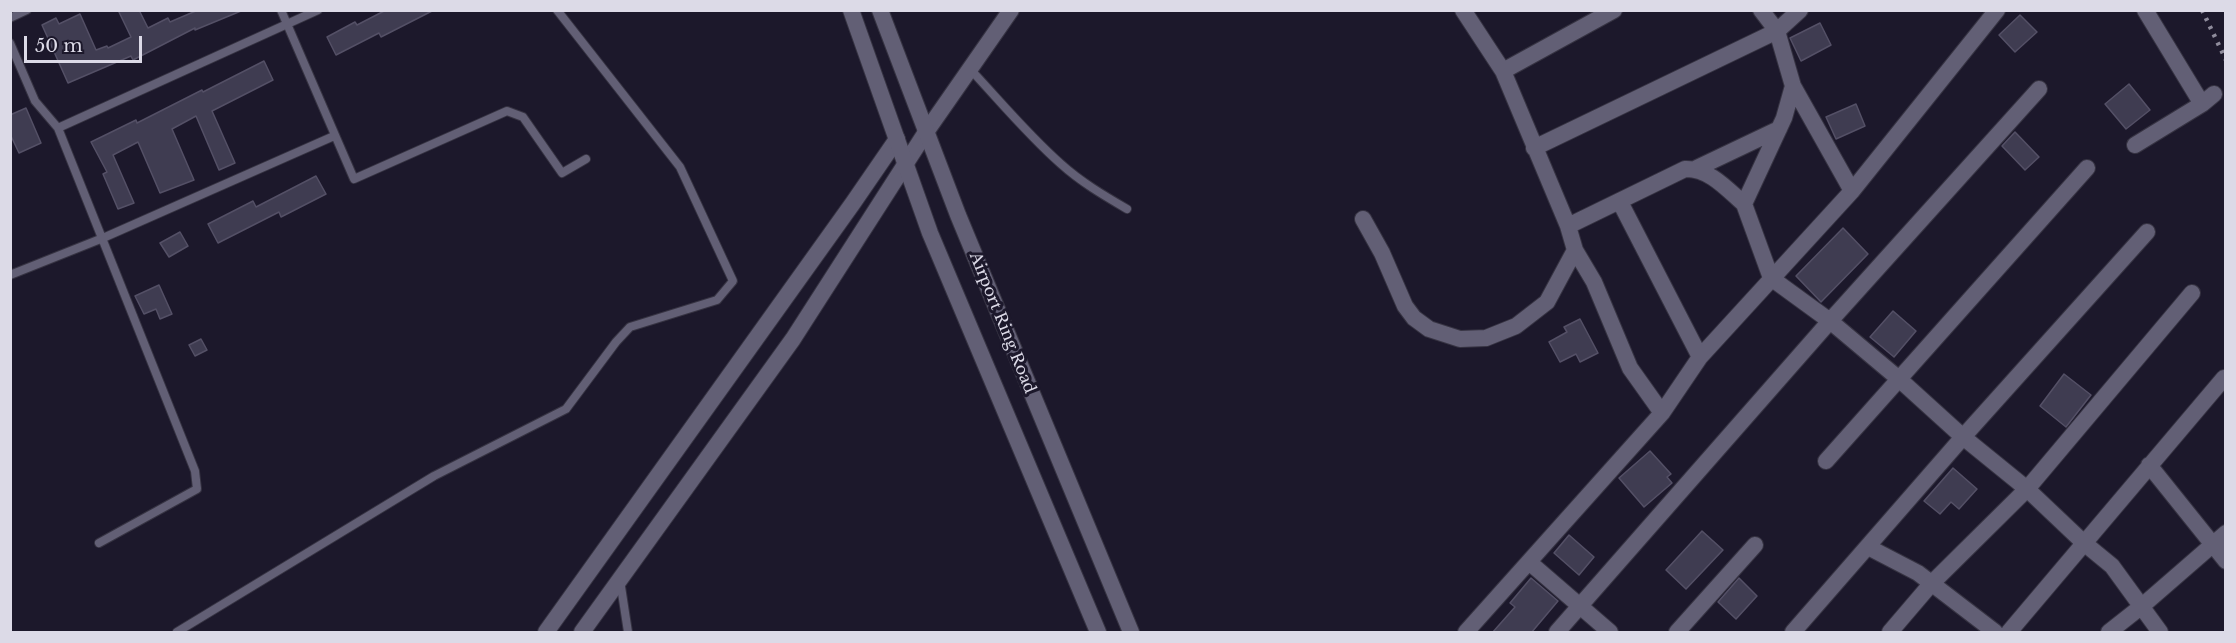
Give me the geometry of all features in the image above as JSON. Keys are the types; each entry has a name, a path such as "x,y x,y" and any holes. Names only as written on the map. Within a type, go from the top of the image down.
{"street":[{"name":"Airport Ring Road","path":"851,10 930,233 1098,633"},
{"name":"Airport Ring Road","path":"880,10 967,237 1131,633"},
{"path":"582,633 793,339 926,132 1011,10"},
{"path":"1463,10 1503,71 1568,226 1575,250 1594,282 1630,368 1662,413"},
{"path":"1503,71 1614,10"},
{"path":"1761,10 1777,31 1793,86 1852,191"},
{"path":"1534,148 1777,31 1800,10"},
{"path":"1466,633 1662,413 1700,357 1852,191 1997,10"},
{"path":"2135,145 2208,99 2145,10"},
{"path":"1744,204 1779,129 1793,86"},
{"path":"1557,633 1830,321 2038,89"},
{"path":"1568,226 1620,202 1666,176 1685,169 1697,168 1779,129"},
{"path":"546,633 897,139"},
{"path":"1697,168 1744,204 1771,278 1830,321 1899,379 2112,566 2160,633"},
{"path":"1826,461 2087,168"},
{"path":"1620,202 1700,357"},
{"path":"1363,219 1382,253 1405,306 1414,318 1429,329 1460,339 1486,338 1516,326 1546,302 1575,250"},
{"path":"1793,633 1963,437 2147,232"},
{"path":"1890,633 1930,584 2027,489 2192,293"},
{"path":"2009,633 2224,378"},
{"path":"2149,465 2219,538 2226,561"},
{"path":"2109,633 2219,538"},
{"path":"1677,633 1755,545"},
{"path":"1868,547 1918,573 1995,633"},
{"path":"1528,562 1610,633"}],"lane":[{"path":"10,18 27,10"},
{"path":"281,10 354,179 507,111 523,117 562,172 586,159"},
{"path":"58,128 318,10"},
{"path":"177,633 434,476 566,409 616,342 630,327 717,300 733,281 680,167 557,10"},
{"path":"10,43 35,101 58,128 195,471 197,489 99,543"},
{"path":"970,69 1036,140 1062,164 1099,193 1126,209"},
{"path":"10,275 103,238 334,136"},
{"path":"620,579 628,633"}],"building":[{"path":"118,10 139,10 148,28 168,18 170,22 198,10 241,11 195,30 195,28 133,60 131,56 68,83 42,25 56,18 59,24 80,14 96,50 107,46 108,48 131,37"},
{"path":"386,10 434,10 381,37 379,33 336,55 327,37 355,22 357,25"},
{"path":"2020,15 2037,32 2015,52 1999,35"},
{"path":"1820,23 1831,45 1801,61 1790,38"},
{"path":"264,61 273,80 212,111 235,163 219,170 196,116 172,129 194,180 160,193 138,142 113,155 134,203 118,209 103,174 107,172 91,142 136,120 137,123"},
{"path":"2129,84 2150,110 2126,129 2105,104"},
{"path":"1856,104 1865,126 1836,139 1826,117"},
{"path":"26,108 41,143 19,153 10,134 10,115"},
{"path":"2015,132 2039,157 2025,170 2002,146"},
{"path":"316,176 326,194 281,217 279,212 218,243 208,224 253,201 256,207"},
{"path":"1843,228 1868,254 1821,302 1796,276"},
{"path":"180,232 188,246 169,257 160,243"},
{"path":"159,285 172,314 160,319 156,309 144,314 135,296"},
{"path":"1893,311 1916,331 1894,357 1870,337"},
{"path":"1580,319 1598,353 1580,362 1576,354 1560,362 1549,342 1567,332 1564,327"},
{"path":"201,339 207,350 195,356 189,345"},
{"path":"2064,374 2091,395 2066,427 2040,406"},
{"path":"1650,451 1671,474 1667,477 1672,483 1644,507 1619,478"},
{"path":"1953,468 1977,489 1959,509 1951,502 1940,514 1924,501"},
{"path":"1702,531 1723,550 1686,589 1666,570"},
{"path":"1569,535 1594,557 1579,575 1554,553"},
{"path":"1531,578 1558,601 1531,633 1492,633 1515,607 1510,603"},
{"path":"1739,578 1757,596 1736,619 1718,602"}],"railway":[{"path":"2202,10 2226,60"}]}
